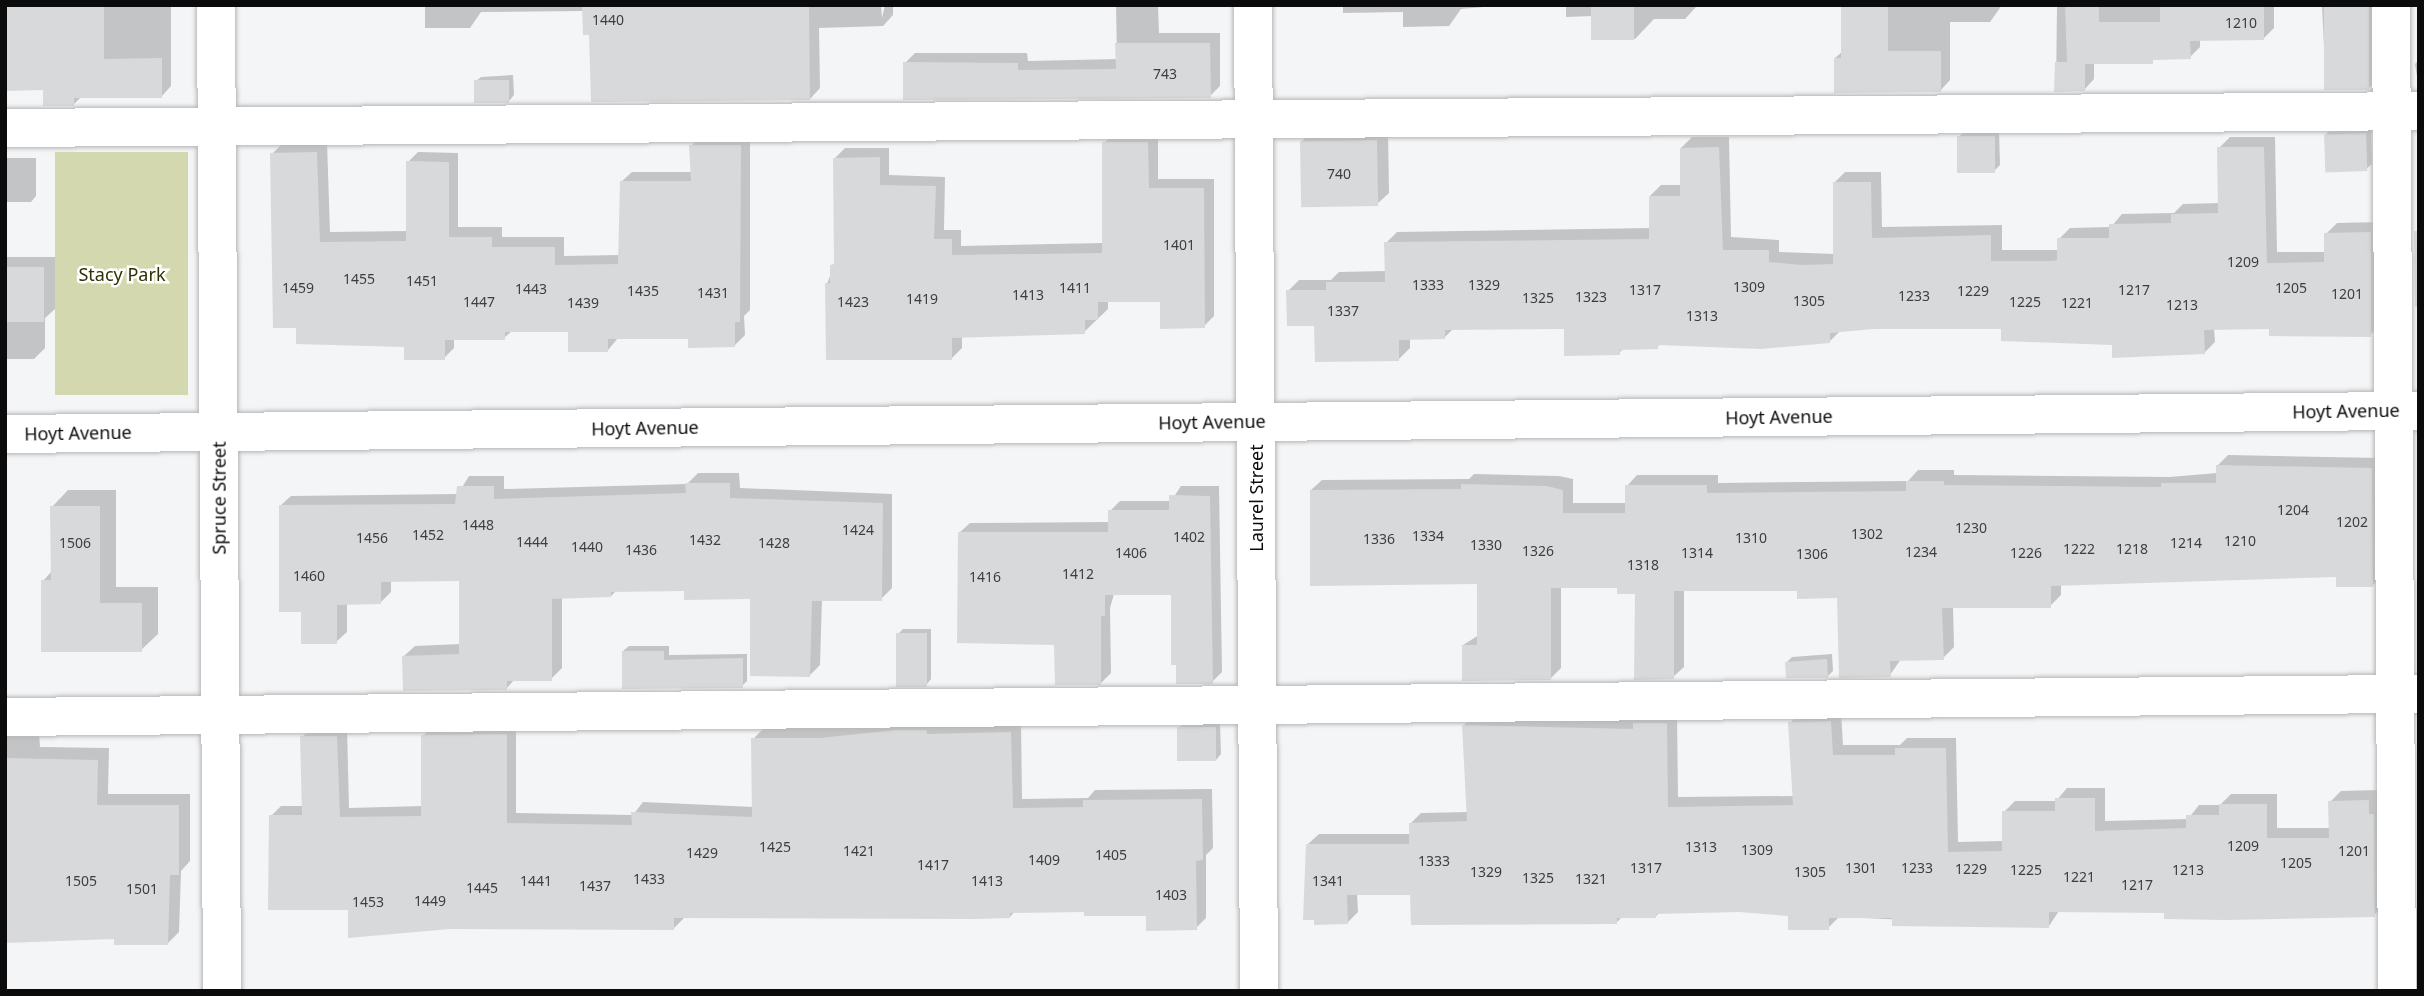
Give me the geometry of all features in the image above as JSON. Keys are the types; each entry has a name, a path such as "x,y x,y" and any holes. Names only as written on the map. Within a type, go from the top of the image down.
{"street":[{"name":"Spruce Street","path":"216,5 222,991"},
{"name":"Laurel Street","path":"1252,5 1259,991"},
{"path":"2391,5 2405,111 2407,694 2397,991"},
{"path":"5,128 2405,111"},
{"name":"Hoyt Avenue","path":"5,434 2406,411"},
{"path":"5,718 2407,694"}],"green space":[{"name":"Stacy Park","path":"55,152 188,152 188,395 55,395"}],"building":[{"path":"5,5 104,5 104,59 162,58 162,98 74,98 74,106 43,106 43,90 5,91"},
{"path":"582,5 809,5 810,100 591,102 589,35 583,35"},
{"path":"1591,5 1634,5 1634,40 1591,40"},
{"path":"1841,5 1888,5 1888,51 1941,51 1941,92 1834,93 1834,58 1841,58"},
{"path":"2065,5 2099,5 2099,22 2160,22 2160,5 2264,5 2264,40 2190,41 2191,59 2153,60 2153,64 2085,64 2085,91 2054,92 2055,62 2067,62"},
{"path":"2324,5 2369,5 2369,90 2324,90"},
{"path":"1115,43 1210,43 1211,98 903,100 903,62 1018,63 1018,70 1116,69"},
{"path":"474,80 509,80 509,103 474,103"},
{"path":"2366,133 2367,171 2325,172 2324,134"},
{"path":"1957,136 1995,136 1995,173 1957,173"},
{"path":"1377,140 1378,206 1301,207 1300,141"},
{"path":"1102,142 1148,142 1149,188 1204,188 1205,328 1160,329 1160,302 1098,302 1098,320 1085,320 1085,334 952,338 952,360 826,360 825,283 830,283 830,265 834,264 833,158 880,157 880,185 936,186 934,239 952,239 952,255 1102,253"},
{"path":"689,145 741,145 740,322 735,322 735,347 688,348 688,339 608,339 608,352 568,352 568,332 505,332 505,340 445,340 445,360 404,360 404,347 296,344 296,328 273,328 270,153 317,152 320,242 406,241 406,161 449,162 449,237 492,237 492,247 555,247 555,265 618,264 620,181 691,181"},
{"path":"1719,147 1723,250 1769,250 1769,262 1802,265 1833,264 1833,182 1871,182 1872,238 1991,235 1991,261 2052,261 2057,260 2057,238 2109,238 2109,224 2171,223 2171,214 2218,213 2217,147 2264,147 2267,263 2324,262 2324,233 2371,232 2371,337 2269,336 2269,329 2204,330 2205,354 2112,358 2112,345 2001,341 2001,329 1873,329 1830,333 1830,343 1761,349 1658,345 1658,349 1620,350 1620,355 1564,356 1564,329 1445,330 1445,339 1399,340 1399,361 1315,362 1314,326 1287,326 1286,290 1326,290 1326,282 1385,282 1384,242 1649,239 1649,196 1680,196 1680,148"},
{"path":"2414,231 2419,231 2419,307 2415,307"},
{"path":"5,267 44,267 44,322 5,322"},
{"path":"2216,465 2372,468 2373,587 2336,587 2336,577 2051,586 2051,608 1942,608 1944,660 1890,661 1891,677 1839,678 1837,598 1797,599 1797,591 1674,591 1674,679 1634,680 1635,594 1617,594 1617,588 1551,588 1551,680 1462,681 1462,645 1477,645 1477,584 1310,586 1310,490 1461,489 1461,484 1547,486 1563,490 1563,513 1625,513 1625,485 1707,485 1707,493 1906,491 1906,481 1944,481 1944,485 2161,487 2161,483 2216,483"},
{"path":"685,483 730,483 730,498 883,503 882,601 812,601 810,677 750,676 750,599 684,600 684,591 611,592 611,597 552,599 552,681 507,681 507,690 403,691 402,656 459,654 459,581 381,582 381,604 337,605 337,644 301,644 301,612 279,612 279,505 455,504 457,486 494,486 494,499 686,493"},
{"path":"1169,495 1210,496 1213,684 1176,684 1176,665 1171,665 1171,595 1105,595 1105,616 1101,616 1101,685 1055,685 1054,645 957,643 958,532 1108,532 1108,510 1169,510"},
{"path":"50,506 100,506 100,603 142,603 142,652 41,652 41,580 51,580"},
{"path":"896,633 927,633 927,687 896,687"},
{"path":"622,651 664,651 664,660 743,658 743,688 622,689"},
{"path":"1827,659 1828,678 1786,678 1785,662"},
{"path":"1831,721 1833,755 1895,755 1895,748 1946,748 1948,852 2002,851 2002,811 2055,811 2055,798 2095,798 2095,831 2186,828 2186,815 2219,815 2219,804 2267,804 2267,838 2329,838 2328,801 2369,800 2369,814 2374,814 2375,917 2226,920 2164,919 2164,913 2049,912 2049,928 1892,926 1892,918 1829,918 1829,930 1788,930 1788,916 1739,912 1656,914 1656,918 1617,918 1617,924 1411,925 1410,895 1347,895 1348,924 1314,925 1314,920 1303,920 1306,844 1409,844 1409,823 1467,821 1462,725 1633,729 1633,723 1667,723 1668,807 1793,805 1788,722"},
{"path":"1177,727 1216,727 1216,761 1177,761"},
{"path":"896,730 927,730 927,734 1011,732 1013,808 1083,807 1083,800 1202,799 1203,860 1196,861 1197,930 1146,931 1146,916 1084,916 1084,912 1010,913 1010,918 976,919 674,918 674,930 450,929 348,938 348,910 268,910 269,815 302,815 300,736 337,736 340,817 421,816 421,735 507,734 507,823 632,825 631,812 752,817 751,738 820,738"},
{"path":"5,758 98,760 97,805 179,805 179,875 170,875 168,945 114,945 114,939 5,943"}]}
